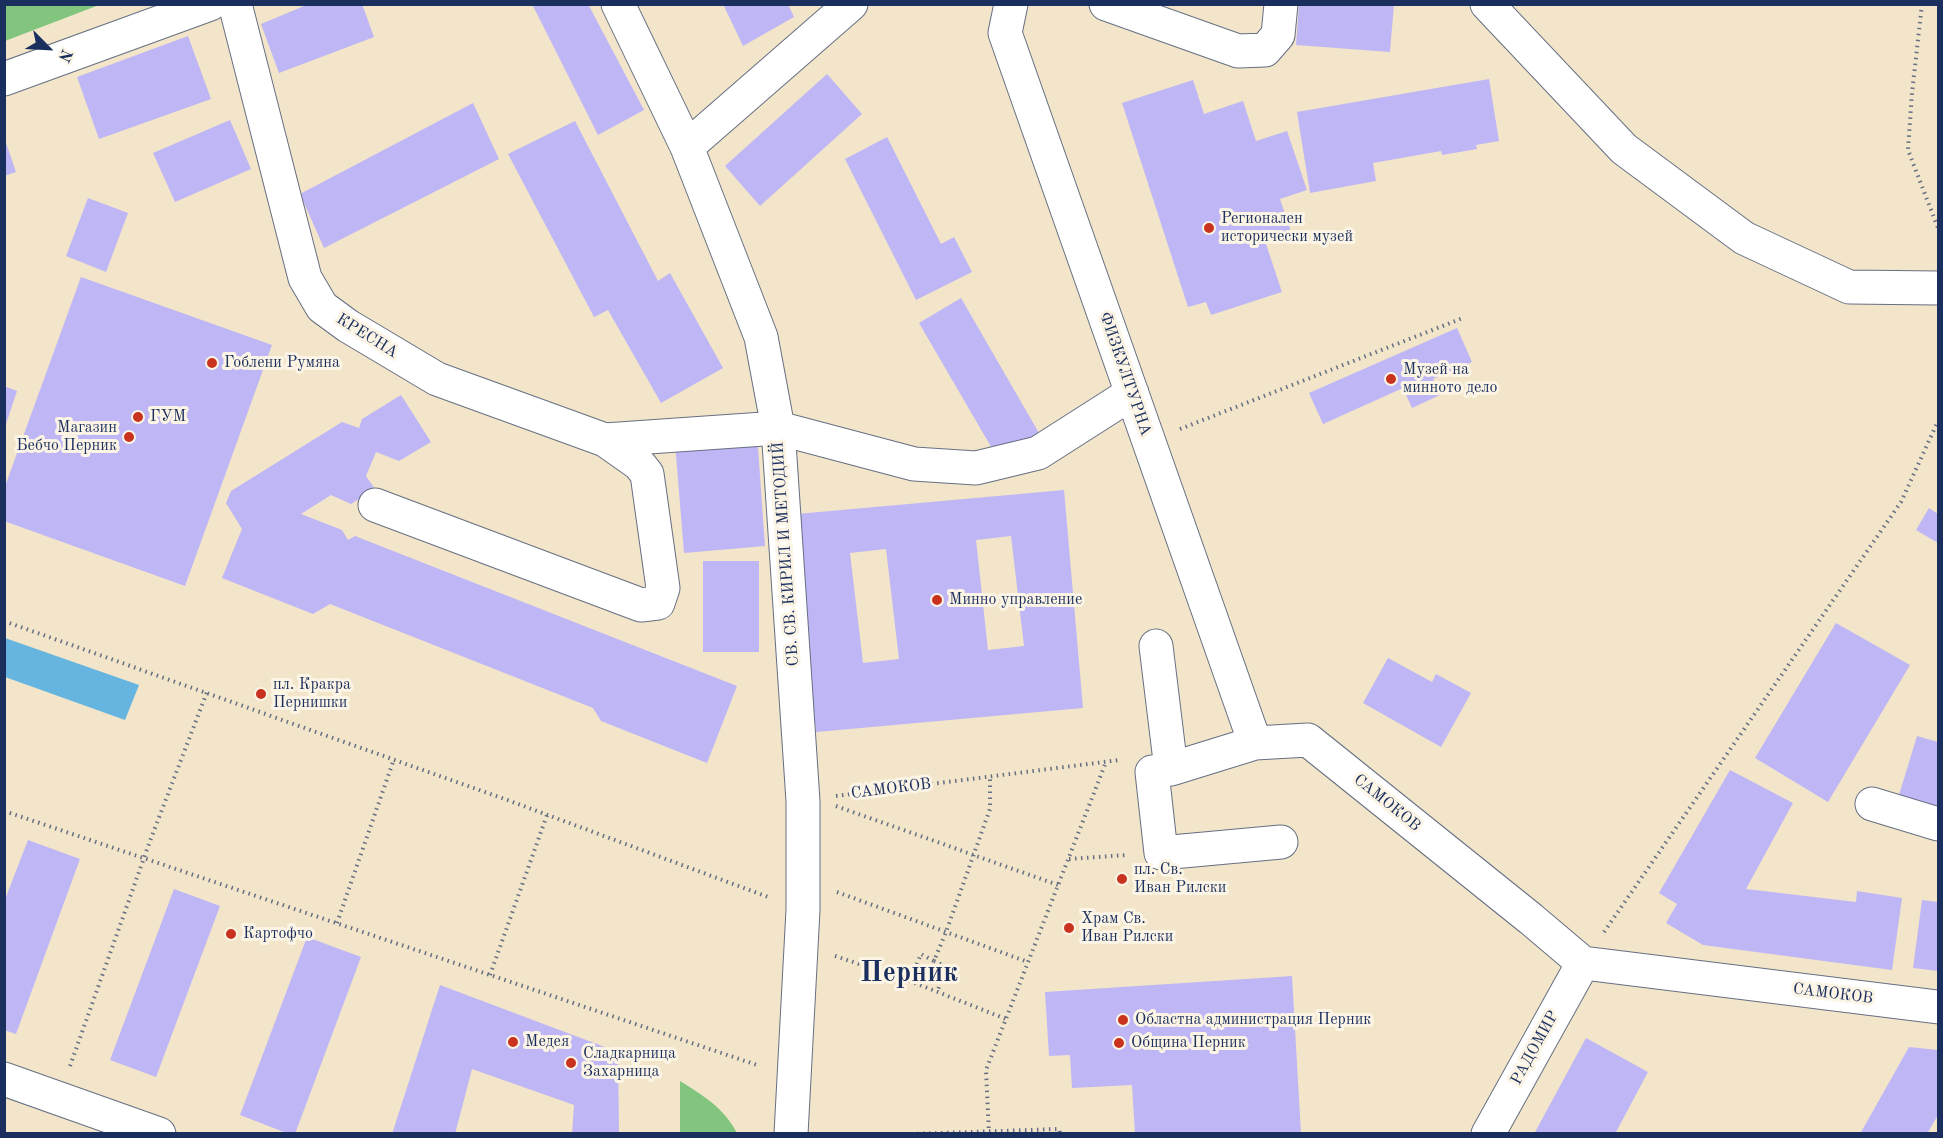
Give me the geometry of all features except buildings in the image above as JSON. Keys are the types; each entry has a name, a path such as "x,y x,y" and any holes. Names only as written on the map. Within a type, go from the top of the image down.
{"street":[{"path":"4,79 210,4"},
{"name":"КРЕСНА","path":"235,4 305,278 322,307 348,326 437,379 605,440"},
{"name":"СВ. СВ. КИРИЛ И МЕТОДИЙ","path":"618,4 687,147 761,337 778,428 809,800 791,1134"},
{"path":"687,147 851,4"},
{"name":"ФИЗКУЛТУРНА","path":"1011,4 1005,33 1255,743"},
{"path":"1106,4 1238,51 1265,50 1278,35 1281,4"},
{"path":"1487,4 1624,149 1744,238 1849,288 1938,288"},
{"path":"605,440 778,428 914,464 976,468 1038,453 1132,393"},
{"path":"375,505 641,604 658,603 663,588 647,474 639,464 605,440"},
{"path":"1156,646 1170,762 1152,772 1161,853 1281,842"},
{"name":"САМОКОВ","path":"1170,762 1255,743 1308,740 1583,963 1938,1007"},
{"path":"1872,804 1938,824"},
{"name":"РАДОМИР","path":"1488,1134 1583,963"},
{"path":"4,1079 159,1134"}],"path":[{"path":"1922,4 1908,150 1938,228"},
{"path":"1149,441 1463,318"},
{"path":"1583,963 1901,502 1938,421"},
{"path":"4,621 547,815 803,895 946,932 1028,962"},
{"path":"58,1098 144,858 207,692"},
{"path":"337,923 394,759"},
{"path":"988,1132 986,1071 1106,762"},
{"name":"САМОКОВ","path":"809,800 1106,762 1170,762"},
{"path":"934,961 990,808 990,777"},
{"path":"809,800 1058,885"},
{"path":"4,811 795,1078"},
{"path":"490,975 547,815"},
{"path":"1069,859 1161,853"},
{"path":"801,945 910,981 1006,1019"},
{"path":"910,981 921,954 947,967 937,992"},
{"path":"912,1134 1059,1129 1060,1134"}],"green space":[{"path":"5,4 99,4 99,5 5,41"},
{"path":"680,1081 720,1110 737,1133 680,1133"}],"water":[{"path":"5,638 139,685 125,720 5,677"}],"place":[{"name":"Регионален исторически музей","path":"1209,228"},
{"name":"Гоблени Румяна","path":"212,363"},
{"name":"Музей на минното дело","path":"1391,379"},
{"name":"ГУМ","path":"138,417"},
{"name":"Магазин Бебчо Перник","path":"129,437"},
{"name":"Минно управление","path":"937,600"},
{"name":"пл. Кракра Пернишки","path":"261,694"},
{"name":"пл. Св. Иван Рилски","path":"1122,879"},
{"name":"Храм Св. Иван Рилски","path":"1069,928"},
{"name":"Картофчо","path":"231,934"},
{"name":"Областна администрация Перник","path":"1123,1020"},
{"name":"Медея","path":"513,1042"},
{"name":"Община Перник","path":"1119,1043"},
{"name":"Сладкарница Захарница","path":"571,1063"}],"district":[{"name":"Перник","path":"909,974"}]}
